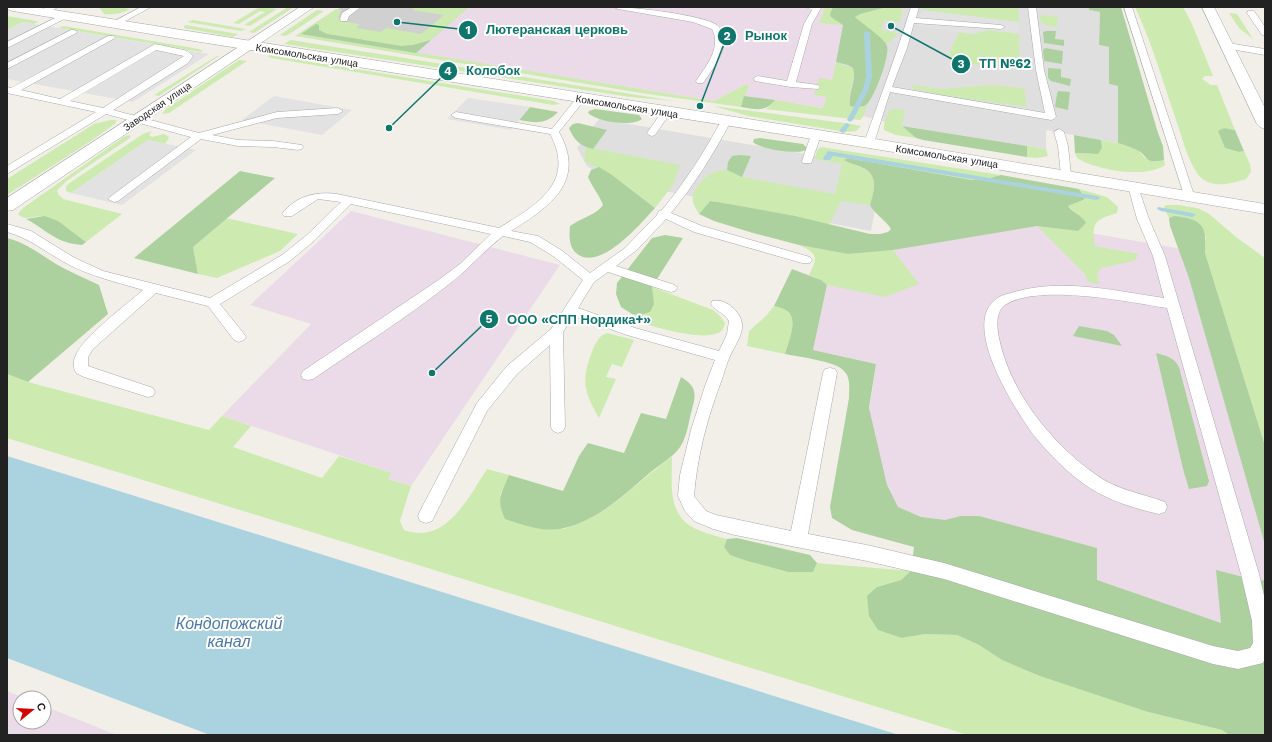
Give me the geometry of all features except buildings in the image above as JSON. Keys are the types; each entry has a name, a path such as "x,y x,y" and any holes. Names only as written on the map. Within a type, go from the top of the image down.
{"street":[{"name":"Комсомольская улица","path":"13,7 49,10 112,31 249,45 869,143 1189,195 1265,209"},
{"name":"Заводская улица","path":"7,206 308,7"},
{"path":"1208,7 1265,124"}],"lane":[{"path":"10,91 112,31 147,7"},
{"path":"344,19 348,12 357,7"},
{"path":"618,7 695,20 715,27 720,36 718,52 700,81"},
{"path":"791,84 808,24 815,7"},
{"path":"869,143 887,89 900,57 915,7"},
{"path":"1032,7 1040,70 1051,117 1058,130 1063,146 1066,175"},
{"path":"1128,7 1189,195"},
{"path":"1251,13 1265,33"},
{"path":"7,44 66,16"},
{"path":"912,20 1001,27"},
{"path":"7,66 74,32"},
{"path":"1228,46 1265,52"},
{"path":"7,171 185,61 188,58 188,54 155,47 63,101"},
{"path":"758,79 815,87"},
{"path":"887,89 1051,117"},
{"path":"10,91 105,110 199,136 238,143 273,144 298,147"},
{"path":"554,132 581,98"},
{"path":"114,199 199,136 277,115 338,112"},
{"path":"652,133 666,112"},
{"path":"456,115 554,132"},
{"path":"426,516 482,407 512,370 556,332 590,279 633,246 663,213 699,169 726,121"},
{"path":"308,375 462,269 491,239 544,203 558,186 565,165 565,155 562,146 554,132"},
{"path":"807,162 816,135"},
{"path":"717,304 732,313 737,325 712,386 688,475 686,496 690,506 700,516 713,522 735,528 867,553 944,571 1213,656 1238,660 1256,656 1262,645 1261,621 1246,559 1159,256 1143,220 1134,186"},
{"path":"288,214 309,198 318,194 326,194 410,214 534,239 546,245 590,279"},
{"path":"212,303 286,258 300,247 349,200"},
{"path":"663,213 698,229 806,260"},
{"path":"7,228 27,234 69,260 99,274 212,303 239,337"},
{"path":"606,267 671,288"},
{"path":"148,392 88,373 81,369 80,362 82,355 88,346 153,288"},
{"path":"1159,507 1117,495 1075,469 1063,457 1034,422 1008,382 998,362 991,326 992,315 1000,302 1007,298 1030,293 1056,290 1075,291 1172,304"},
{"path":"570,310 632,332 723,357"},
{"path":"556,332 558,427"},
{"path":"798,540 830,373"}],"shaded area":[{"path":"341,7 469,7 416,53 301,34"},
{"path":"469,7 825,7 819,23 843,25 832,80 839,110 744,96 749,85 746,84 714,101 416,53"},
{"path":"825,7 1089,7 1089,10 1100,12 1099,45 1109,47 1109,84 1118,86 1118,143 1046,130 1046,149 902,126 839,110 832,80 843,26 819,23"},
{"path":"922,10 1019,22 1019,34 988,30 973,34 918,26"},
{"path":"23,22 209,54 133,102 7,79 7,30"},
{"path":"274,96 352,110 322,135 242,120"},
{"path":"468,98 530,107 511,130 447,119"},
{"path":"599,119 883,167 871,231 607,180 587,166 577,148"},
{"path":"148,140 196,150 122,205 71,193"},
{"path":"351,211 560,265 411,486 388,479 392,473 222,416 311,324 250,305"},
{"path":"1027,222 1205,253 1265,446 1265,632 1223,631 852,530 876,364 813,350 827,285 838,287 848,254"},
{"path":"7,691 12,693 12,730 52,730 52,709 117,735 7,735"}],"green space":[{"path":"99,7 119,7 130,9 120,13 104,14"},
{"path":"260,7 277,9 250,26 244,25 265,12 260,11 239,24 233,23"},
{"path":"288,7 294,7 254,33 249,32"},
{"path":"415,7 469,7 431,40 413,45 401,46 327,34 319,30 319,25 302,34 714,101 746,84 749,85 741,107 641,93 295,36 336,9 341,10 338,17 341,21 360,24 356,28 381,32 386,28 421,34 444,15 412,10"},
{"path":"825,7 833,7 831,8 843,25 819,23"},
{"path":"833,7 887,7 860,14 855,17 878,35 887,46 884,67 878,85 870,100 863,106 850,106 850,96 854,77 853,68 836,62 843,25 831,17 830,14"},
{"path":"887,7 903,7 900,22 884,20 881,30 897,33 893,39 886,44 855,17 860,14"},
{"path":"922,7 1018,7 1019,22 922,10"},
{"path":"1089,7 1121,7 1163,146 1164,160 1150,161 1141,152 1118,143 1118,86 1109,84 1109,47 1099,45 1100,12 1089,10"},
{"path":"1135,7 1183,7 1192,24 1213,76 1205,76 1202,79 1211,85 1217,85 1235,130 1224,128 1219,131 1225,148 1239,152 1244,151 1250,164 1251,172 1246,179 1231,183 1214,184 1204,180 1195,169 1184,144 1152,49"},
{"path":"317,10 324,11 288,35 280,35"},
{"path":"1229,13 1237,14 1253,39 1239,28"},
{"path":"7,16 38,22 34,24 23,22 7,30"},
{"path":"1040,16 1058,17 1057,27 1043,24"},
{"path":"193,20 246,29 241,31 187,22"},
{"path":"316,24 319,25 319,30 327,34 401,46 413,45 431,40 416,53 301,34"},
{"path":"186,25 238,34 233,37 184,28"},
{"path":"64,26 199,49 203,51 58,28"},
{"path":"988,30 1019,34 1020,70 959,62 951,58 950,51 959,32 973,34"},
{"path":"1056,31 1055,39 1064,40 1064,46 1044,43 1043,32"},
{"path":"291,40 675,101 630,97 284,44"},
{"path":"1045,48 1063,51 1062,64 1044,61 1043,50"},
{"path":"269,55 554,101 560,104 553,105 277,59 268,57"},
{"path":"219,56 159,96 154,95"},
{"path":"239,60 247,61 169,113 162,114 166,109"},
{"path":"836,62 853,68 854,73 849,100 862,107 867,105 863,117 860,120 765,109 775,100 823,108 827,97 814,95 819,78 832,80"},
{"path":"1048,68 1061,69 1061,77 1071,79 1070,86 1051,81 1048,78"},
{"path":"914,85 940,89 994,85 1024,88 1027,107 947,96 910,88"},
{"path":"1058,91 1070,92 1068,110 1055,107"},
{"path":"744,96 775,100 767,107 751,109 741,107"},
{"path":"713,106 861,126 856,131 846,132 748,116"},
{"path":"530,107 558,112 549,119 540,122 519,120"},
{"path":"595,109 639,115 642,119 631,123 607,121 599,119 588,113 589,111"},
{"path":"890,110 905,110 902,126 916,138 896,135 884,130 885,122"},
{"path":"116,120 116,123 88,143 7,195 7,179 94,124"},
{"path":"578,123 607,130 593,149 584,146 573,136 569,128 573,124"},
{"path":"902,126 1027,146 1027,157 923,140 916,138"},
{"path":"1224,128 1235,130 1244,151 1239,152 1225,148 1218,131"},
{"path":"152,131 149,135 152,137 164,134 168,136 169,138 165,144 148,140 71,193 66,191 66,186 71,182 143,134"},
{"path":"129,135 131,137 68,180 57,190 58,194 63,199 122,214 86,242 66,227 55,221 42,217 23,218 18,214 23,208 125,136"},
{"path":"1074,135 1101,140 1102,148 1098,154 1075,153"},
{"path":"760,138 803,144 806,147 806,150 787,152 770,149 757,145 753,142 754,139"},
{"path":"1101,140 1118,143 1138,150 1145,158 1155,162 1164,160 1165,165 1145,172 1133,172 1096,166 1077,158 1075,153 1092,154 1102,148"},
{"path":"1027,146 1046,149 1048,156 1037,158 1027,157"},
{"path":"586,147 680,165 673,185 655,208 612,175 584,161"},
{"path":"821,147 1001,175 983,180 972,180 848,158 849,163 865,169 870,173 874,183 873,196 870,205 841,201 829,225 781,214 710,201 699,214 694,205 693,195 698,185 710,174 720,170 727,170 744,177 835,194 842,164 815,159 817,150"},
{"path":"732,156 751,156 742,177 727,170 728,162"},
{"path":"848,158 972,180 983,180 1001,175 1079,189 1085,198 1068,206 1086,223 1078,231 1037,226 893,250 848,254 799,245 753,233 714,221 699,214 710,201 795,216 870,234 888,232 891,229 870,205 874,187 873,177 865,169 844,160"},
{"path":"599,167 612,175 655,208 630,235 607,252 595,257 584,257 575,252 572,247 570,226 592,214 603,205 588,177 591,170"},
{"path":"240,171 275,178 193,247 198,274 134,258"},
{"path":"1079,189 1107,197 1118,207 1117,213 1099,220 1096,223 1094,227 1095,246 1139,254 1134,261 1101,268 1097,274 1099,284 1088,282 1085,274 1037,226 1078,231 1077,214 1068,206 1083,200 1083,194"},
{"path":"1166,205 1197,208 1208,213 1236,237 1265,258 1265,446 1205,253 1206,237 1174,216 1169,218 1164,207"},
{"path":"45,216 58,221 86,242 82,245 61,240 26,219"},
{"path":"1174,216 1191,219 1197,222 1204,230 1205,253 1265,446 1265,545 1189,278 1170,226 1169,218"},
{"path":"226,219 298,234 280,251 217,278 198,274 193,247"},
{"path":"665,235 683,238 652,287 654,304 650,312 639,315 632,314 621,307 616,294 617,283 652,238"},
{"path":"7,238 27,246 61,267 99,285 108,314 28,382 7,374"},
{"path":"799,245 848,254 893,250 919,284 885,297 827,285 821,280 809,275 815,260 813,254"},
{"path":"792,269 821,280 827,285 813,350 876,364 869,408 887,485 898,507 921,517 945,520 961,516 979,516 1097,548 1097,580 1221,623 1216,570 1259,581 1265,580 1265,735 1229,735 1222,730 1148,712 1040,676 1002,660 979,645 957,635 925,634 902,638 878,630 869,616 867,596 877,587 901,580 911,571 914,547 852,530 832,518 830,507 849,398 849,380 844,371 826,362 785,354 792,331 792,319 787,311 774,306"},
{"path":"652,287 713,310 725,323 723,329 718,333 710,335 689,334 654,327 636,321 632,314 639,315 652,293"},
{"path":"774,306 787,311 792,319 792,331 785,354 747,346 749,331 766,316"},
{"path":"1079,326 1107,331 1114,335 1122,346 1073,336"},
{"path":"607,333 634,340 622,367 612,364 606,377 616,379 599,418 587,392 585,377 594,346 600,337"},
{"path":"1156,353 1172,359 1179,367 1209,481 1207,486 1189,489"},
{"path":"7,374 28,382 209,430 222,416 251,426 233,447 322,478 339,456 392,473 388,479 411,486 400,521 404,530 419,533 432,531 444,525 454,516 472,493 487,469 509,475 500,495 563,529 603,511 672,457 673,497 679,515 685,522 694,528 727,539 724,547 731,555 788,572 813,572 817,563 911,571 901,580 877,587 902,638 925,634 957,635 979,645 1002,660 1148,712 1222,730 1229,735 968,735 7,438"},
{"path":"681,377 693,388 695,396 688,428 683,442 673,455 622,497 589,519 564,528 549,530 542,529 505,519 500,501 509,475 563,491 579,456 588,443 624,453 641,413 666,419"},
{"path":"737,538 810,555 817,563 813,572 788,572 747,561 730,555 724,547 727,539"}],"water":[{"name":"Кондопожский канал","path":"7,456 899,735 210,735 7,658"}],"waterway":[{"path":"850,120 866,89 869,76 867,33"},
{"path":"843,131 847,125"},
{"path":"827,158 831,153 1097,198"},
{"path":"1161,209 1192,215"}],"place":[{"name":"Лютеранская церковь","path":"397,22"},
{"name":"ТП №62","path":"891,26"},
{"name":"Рынок","path":"700,106"},
{"name":"Колобок","path":"389,128"},
{"name":"ООО «СПП Нордика+»","path":"432,373"}]}
